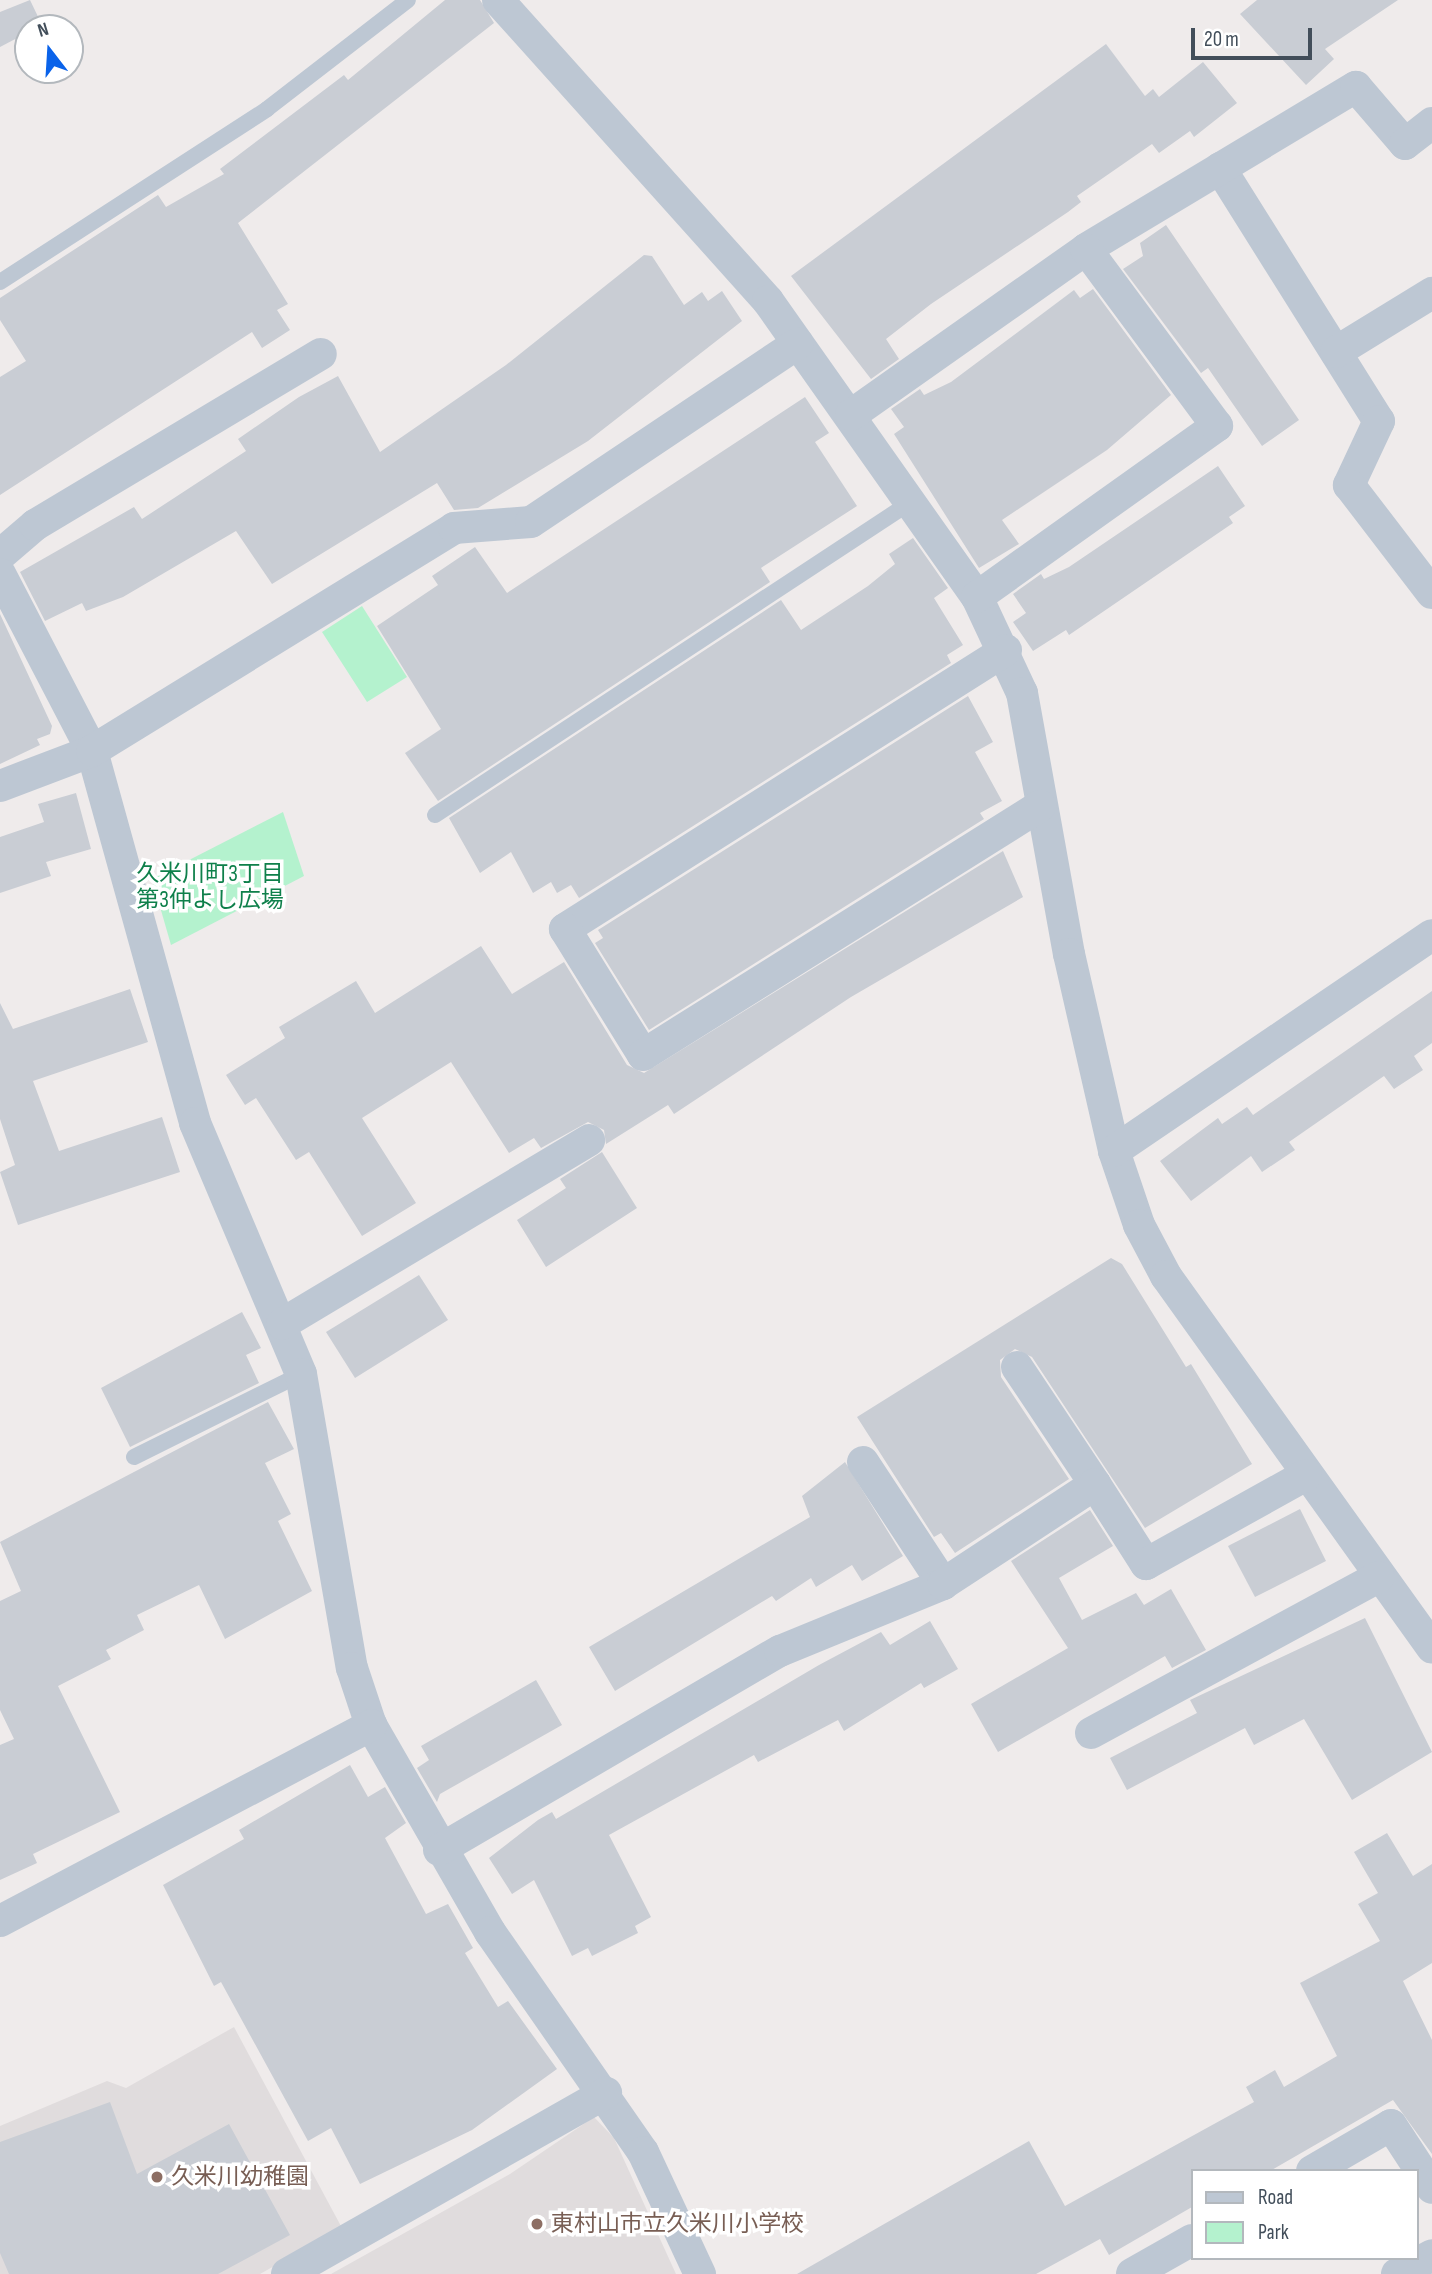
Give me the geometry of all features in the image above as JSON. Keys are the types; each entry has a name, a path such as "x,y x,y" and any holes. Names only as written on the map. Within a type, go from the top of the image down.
{"street":[{"path":"498,0 798,343 977,597 1006,650 1022,693 1040,806 1114,1151 1139,1225 1166,1276 1378,1577 1432,1647"},
{"path":"851,415 1086,249 1356,87 1405,144 1432,123"},
{"path":"1220,168 1379,421 1349,485 1432,593"},
{"path":"977,597 1217,426 1086,249"},
{"path":"1336,352 1432,293"},
{"path":"0,786 92,751 454,528 531,522 798,343"},
{"path":"0,555 35,525 321,354"},
{"path":"0,573 92,751 195,1123 301,1374 352,1668 371,1725 439,1850 606,2093 643,2152 700,2274"},
{"path":"1006,650 565,929 643,1055 1040,806"},
{"path":"1114,1151 1432,935"},
{"path":"282,1324 589,1140"},
{"path":"1017,1367 1146,1564 1306,1475"},
{"path":"863,1462 943,1584"},
{"path":"439,1850 780,1651 943,1584 1095,1484"},
{"path":"1091,1733 1378,1577"},
{"path":"0,1921 371,1725"},
{"path":"287,2274 606,2093"},
{"path":"1315,2169 1391,2125 1432,2188"},
{"path":"1134,2274 1190,2241"},
{"path":"1397,2274 1432,2255"}],"lane":[{"path":"0,282 267,109 408,0"},
{"path":"435,815 911,502"},
{"path":"134,1457 301,1374"}],"shaded area":[{"name":"久米川幼稚園","path":"234,2027 342,2228 260,2274 0,2274 0,2126 107,2081 126,2088"},
{"name":"東村山市立久米川小学校","path":"594,2117 614,2138 676,2274 331,2274 510,2174"}],"green space":[{"path":"362,606 407,677 367,702 322,632"},
{"name":"久米川町3丁目 第3仲よし広場","path":"283,812 304,876 171,945 152,879"}],"building":[{"path":"30,0 37,14 14,14 14,40 0,47 0,12"},
{"path":"445,0 480,0 494,23 238,223 288,304 277,310 290,330 262,348 252,332 0,495 0,377 26,361 0,320 0,298 158,195 166,207 224,174 220,169 344,75 348,80"},
{"path":"1257,0 1398,0 1325,49 1334,59 1306,85 1240,14"},
{"path":"1106,44 1145,96 1153,89 1159,97 1203,62 1237,103 1194,137 1190,131 1159,153 1152,144 1077,196 1081,202 1068,212 931,304 886,339 899,359 871,379 791,276"},
{"path":"1166,225 1299,420 1262,446 1208,368 1201,373 1123,269 1143,256 1140,243"},
{"path":"644,255 652,256 684,305 702,292 708,301 722,291 742,321 588,441 478,508 454,510 437,483 272,584 236,531 123,597 86,611 82,603 45,621 20,572 134,507 142,519 246,451 238,439 299,397 338,376 380,452 506,365"},
{"path":"1093,289 1171,395 1107,450 1002,520 1019,544 979,568 894,434 904,427 891,409 920,389 924,395 951,382 1074,290 1080,298"},
{"path":"805,397 829,433 815,442 857,506 761,568 770,582 438,801 405,753 441,729 377,626 438,585 432,576 475,547 507,593"},
{"path":"1218,466 1245,506 1229,517 1233,523 1069,635 1066,630 1033,651 1013,622 1026,613 1013,594 1041,574 1044,579 1069,567"},
{"path":"913,538 948,588 934,598 963,645 947,655 951,663 579,898 571,885 557,893 551,882 533,893 511,852 480,873 449,818 781,600 801,630 868,586 895,564 889,554"},
{"path":"0,614 52,726 50,734 37,739 40,745 0,764"},
{"path":"968,696 993,742 975,752 1002,801 980,813 984,819 649,1030 595,943 603,938 598,930"},
{"path":"76,793 91,849 46,862 51,876 0,893 0,837 44,822 38,804"},
{"path":"1003,851 1023,897 851,997 674,1114 668,1105 606,1144 604,1130 588,1122 541,1148 534,1138 509,1153 451,1062 362,1118 416,1203 362,1236 309,1152 296,1160 256,1098 245,1105 226,1075 285,1038 279,1027 356,981 375,1013 481,946 512,994 564,962 627,1065 644,1073"},
{"path":"130,989 148,1042 33,1081 59,1151 162,1117 180,1172 18,1225 0,1172 15,1165 0,1119 0,1003 13,1029"},
{"path":"1432,991 1432,1043 1414,1056 1423,1070 1394,1089 1384,1076 1289,1142 1295,1150 1262,1172 1251,1156 1191,1201 1160,1161 1218,1118 1222,1124 1247,1107 1253,1115"},
{"path":"602,1152 637,1208 546,1267 517,1220 566,1188 560,1179"},
{"path":"1111,1258 1122,1264 1186,1367 1191,1364 1252,1464 1145,1528 1032,1357 1015,1349 1000,1360 1001,1377 1069,1479 955,1553 941,1533 934,1537 857,1417"},
{"path":"419,1275 448,1320 355,1378 326,1332"},
{"path":"242,1312 261,1348 246,1355 259,1383 130,1447 101,1388"},
{"path":"268,1402 294,1449 265,1463 291,1514 278,1521 312,1591 225,1639 199,1585 137,1615 144,1630 106,1650 111,1659 58,1686 120,1812 33,1854 37,1863 0,1880 0,1745 14,1739 0,1710 0,1601 21,1591 0,1542"},
{"path":"845,1462 903,1556 862,1581 852,1565 816,1587 811,1578 776,1601 772,1596 615,1691 589,1647 810,1517 802,1496"},
{"path":"1300,1509 1326,1561 1255,1597 1228,1546"},
{"path":"1090,1510 1113,1546 1059,1578 1082,1620 1136,1593 1144,1605 1171,1589 1206,1650 1172,1668 1165,1656 998,1752 971,1704 1068,1648 1011,1561"},
{"path":"1365,1618 1432,1752 1352,1800 1304,1719 1254,1745 1245,1728 1127,1790 1110,1758 1197,1713 1190,1700"},
{"path":"930,1621 958,1669 924,1688 921,1683 844,1731 838,1720 758,1762 754,1755 609,1835 651,1917 635,1926 638,1933 592,1956 588,1948 572,1956 534,1880 512,1894 489,1858 538,1820 552,1812 556,1819 819,1665 881,1632 890,1645"},
{"path":"536,1680 562,1725 440,1794 437,1802 417,1768 429,1760 421,1746"},
{"path":"350,1765 368,1797 385,1787 406,1823 385,1838 426,1914 448,1904 473,1948 465,1953 498,2007 508,2001 557,2069 472,2130 360,2184 331,2128 308,2141 221,1982 214,1986 163,1885 244,1839 239,1830"},
{"path":"1387,1833 1413,1876 1432,1864 1432,1963 1403,1981 1432,2040 1432,2154 1393,2100 1273,2169 1190,2169 1190,2208 1109,2255 1100,2239 1036,2274 797,2274 1029,2141 1065,2206 1254,2102 1246,2087 1275,2070 1284,2087 1337,2056 1300,1983 1380,1941 1358,1904 1378,1893 1354,1852"},
{"name":"久米川幼稚園","path":"110,2102 137,2174 229,2124 290,2235 218,2274 9,2274 0,2253 0,2142"}],"place":[{"name":"久米川幼稚園","path":"157,2177"},
{"name":"東村山市立久米川小学校","path":"537,2224"}]}
